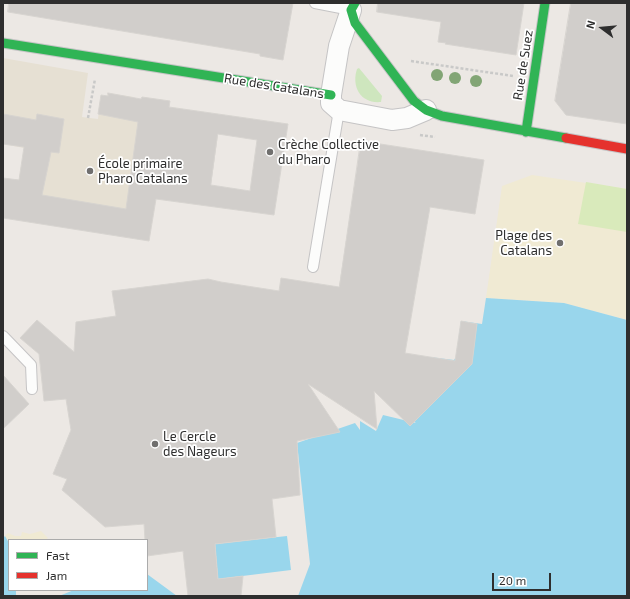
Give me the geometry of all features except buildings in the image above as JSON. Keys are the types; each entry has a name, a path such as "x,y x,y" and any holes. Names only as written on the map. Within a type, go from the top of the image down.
{"street":[{"name":"Rue de Suez","path":"526,132 545,3"},
{"path":"335,103 339,46 353,7"},
{"path":"353,7 355,23 414,101 426,110 442,116 627,149"},
{"name":"Rue des Catalans","path":"3,43 98,58 335,103 392,120 407,118 426,110"}],"lane":[{"path":"315,3 353,7"},
{"path":"313,267 335,103"},
{"path":"3,336 31,365 32,389"}],"path":[{"path":"406,56 411,61 516,76"},
{"path":"88,118 98,58"},
{"path":"413,134 443,138"}],"shaded area":[{"name":"École primaire Pharo Catalans","path":"3,58 88,73 82,117 98,119 101,95 107,96 108,93 133,97 131,109 138,121 142,97 170,101 149,241 17,191 24,148 3,144"}],"green space":[{"path":"359,68 382,96 381,102 368,100 359,93 355,82 355,76 357,69"},
{"path":"586,182 627,189 627,232 578,224"}],"sand":[{"name":"Plage des Catalans","path":"532,175 627,189 627,320 564,303 486,298 502,186"},
{"path":"41,531 48,538 8,539 8,541 5,536 8,533 15,536 21,536 22,532 30,534"}],"water":[{"path":"486,298 564,303 627,320 627,596 298,596 310,564 297,443 355,423 360,430 360,421 376,431 383,415 416,423 408,417 429,372 430,357 454,360 456,357 461,321 482,324"},
{"path":"5,536 8,541 8,591 16,591 16,596 3,596 3,538"},
{"path":"287,536 291,570 218,579 215,544"},
{"path":"148,575 177,596 59,596 72,591 148,591"}],"traffic: fast":[{"path":"355,3 351,10 355,23 414,101 426,110 442,116 566,138"},
{"path":"526,132 545,3"},
{"path":"3,43 331,95"}],"traffic: jam":[{"path":"566,138 627,149"}],"place":[{"name":"Crèche Collective du Pharo","path":"270,152"},
{"name":"École primaire Pharo Catalans","path":"90,171"},
{"name":"Plage des Catalans","path":"560,243"},
{"name":"Le Cercle des Nageurs","path":"155,444"}]}
